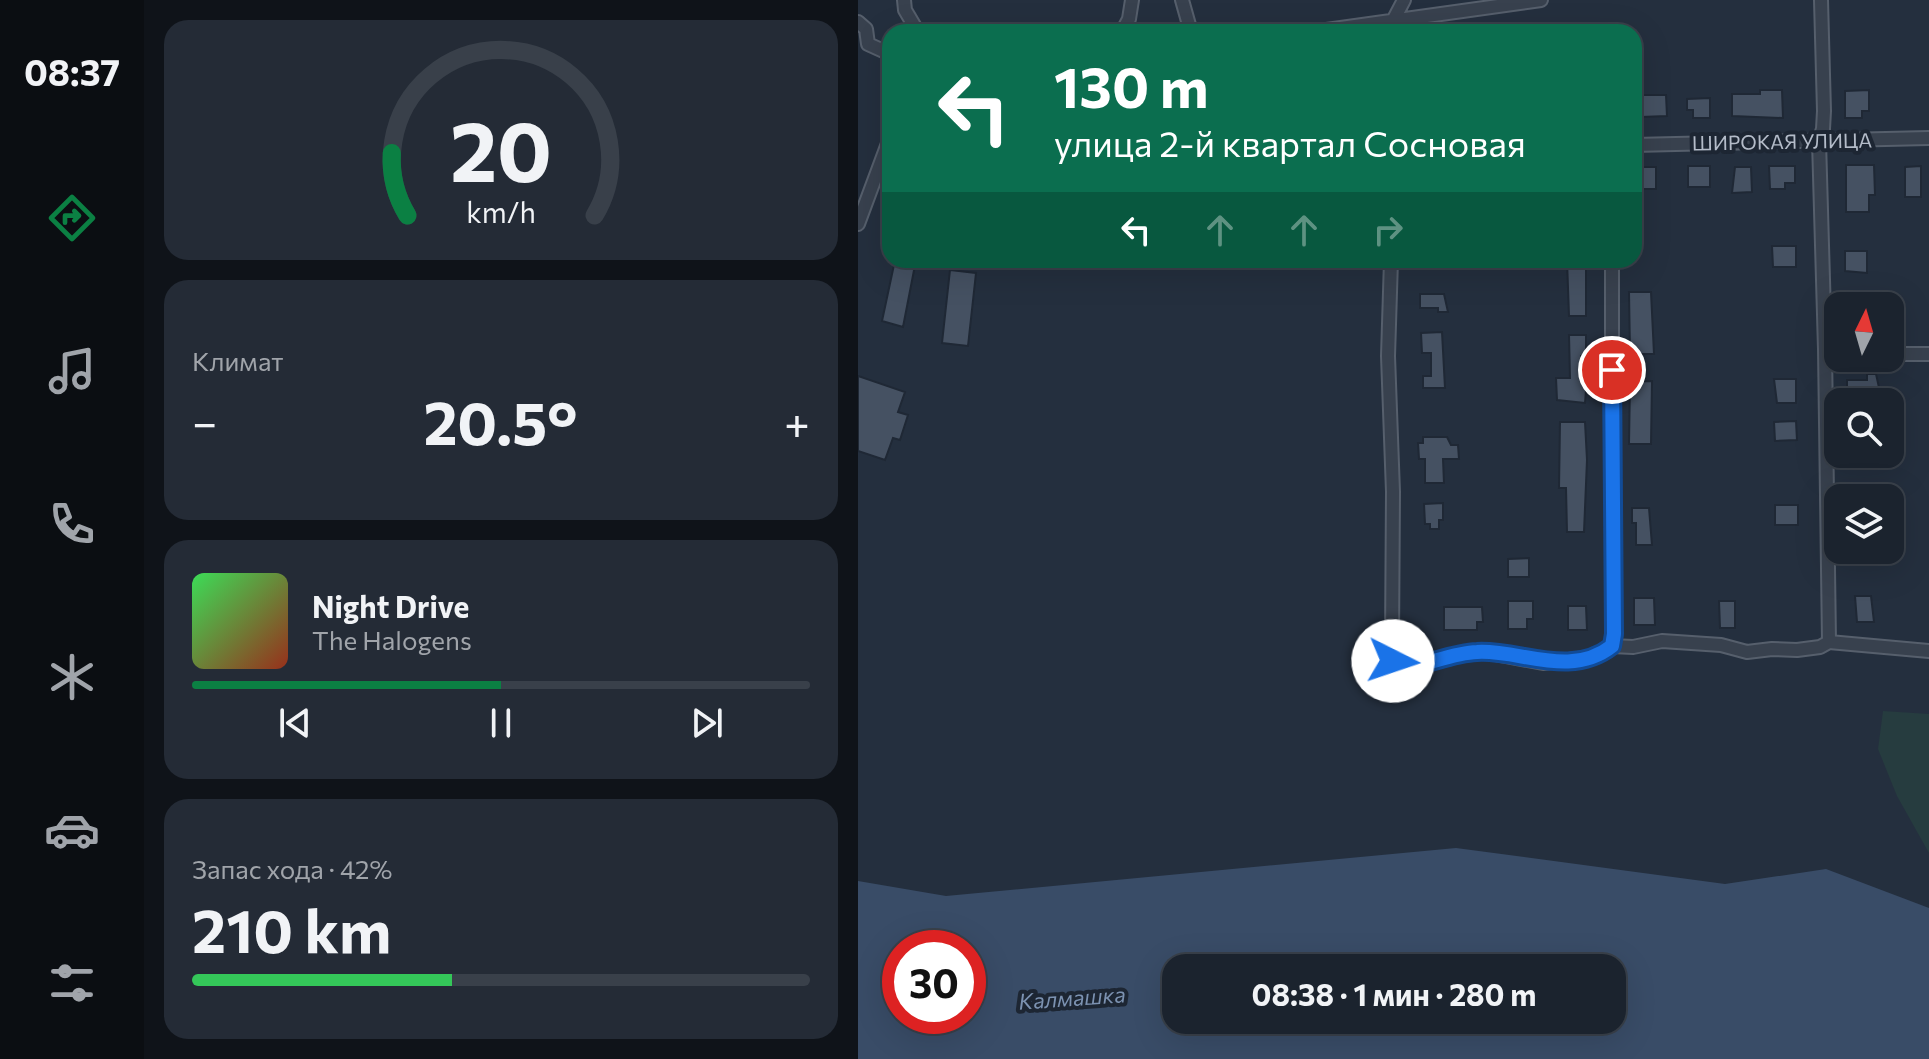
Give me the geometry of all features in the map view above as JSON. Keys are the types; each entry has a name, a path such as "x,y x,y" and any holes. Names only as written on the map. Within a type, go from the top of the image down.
{"street":[{"path":"904,0 905,10 913,24"},
{"path":"1126,24 1132,0"},
{"path":"1182,0 1189,24"},
{"path":"1393,24 1404,0"},
{"path":"1399,24 1541,0"},
{"path":"1821,0 1824,111 1819,141 1828,292"},
{"path":"858,22 866,29 868,44 882,50"},
{"name":"ШИРОКАЯ УЛИЦА","path":"1642,145 1929,138"},
{"path":"858,224 882,160"},
{"path":"1391,268 1388,356 1393,492 1393,661 1403,668 1479,651 1543,663 1586,658 1603,653 1612,646 1690,642 1747,652 1797,650 1820,647 1829,642 1929,651"},
{"path":"1612,268 1612,646"},
{"path":"1904,354 1929,354"},
{"path":"1829,642 1832,372"}],"green space":[{"path":"1883,711 1929,714 1929,853 1897,796 1878,749"}],"water":[{"name":"Калмашка","path":"1456,848 1725,884 1826,869 1929,908 1929,1059 858,1059 858,881 946,896"}],"building":[{"path":"1760,90 1782,90 1783,118 1732,116 1732,94 1760,94"},
{"path":"1869,90 1869,111 1862,111 1862,118 1845,118 1845,91"},
{"path":"1642,95 1666,95 1667,116 1642,117"},
{"path":"1710,98 1710,118 1693,118 1693,110 1687,110 1687,99"},
{"path":"1846,165 1874,165 1875,195 1869,195 1869,212 1846,212"},
{"path":"1688,166 1710,166 1710,187 1688,187"},
{"path":"1769,166 1795,166 1795,183 1785,183 1785,189 1770,189"},
{"path":"1921,166 1921,197 1905,197 1905,167"},
{"path":"1642,167 1656,167 1656,189 1642,189"},
{"path":"1735,167 1751,167 1752,192 1732,193"},
{"path":"1772,246 1796,246 1796,267 1773,267"},
{"path":"1845,251 1867,251 1867,273 1845,271"},
{"path":"893,268 914,268 903,327 882,321"},
{"path":"1567,268 1586,268 1586,316 1569,316"},
{"path":"950,270 976,273 968,346 942,343"},
{"path":"1629,292 1651,292 1654,354 1630,354"},
{"path":"1420,294 1444,294 1448,312 1438,312 1438,308 1420,308"},
{"path":"1442,332 1445,388 1423,388 1423,376 1431,376 1431,353 1422,353 1421,333"},
{"path":"1569,335 1586,335 1586,356 1581,356 1581,378 1587,378 1585,403 1557,400 1556,378 1570,378"},
{"path":"1867,374 1876,374 1879,388 1847,388 1847,380 1867,380"},
{"path":"858,376 905,392 898,412 908,415 900,440 893,438 885,460 858,451"},
{"path":"1774,379 1796,379 1796,403 1777,403"},
{"path":"1652,381 1651,444 1629,444 1630,382"},
{"path":"1796,421 1797,440 1775,441 1774,422"},
{"path":"1560,422 1585,422 1584,532 1567,532 1566,488 1559,488"},
{"path":"1423,437 1447,437 1451,445 1458,445 1459,459 1443,459 1444,483 1425,483 1425,459 1419,459 1418,443 1423,443"},
{"path":"1443,503 1443,520 1439,520 1439,529 1430,529 1430,524 1425,524 1424,504"},
{"path":"1775,505 1798,505 1798,525 1775,525"},
{"path":"1632,508 1649,508 1652,545 1636,545"},
{"path":"1529,558 1529,577 1508,577 1508,559"},
{"path":"1855,596 1871,596 1874,622 1857,622"},
{"path":"1634,598 1654,598 1655,625 1634,625"},
{"path":"1508,601 1533,601 1533,619 1527,619 1527,629 1508,629"},
{"path":"1719,601 1735,601 1735,628 1720,628"},
{"path":"1568,606 1586,606 1587,630 1568,630"},
{"path":"1444,607 1482,607 1483,622 1477,622 1477,630 1444,630"}],"route":[{"path":"1393,661 1403,668 1479,651 1543,663 1586,658 1603,653 1612,646 1612,370"}]}
